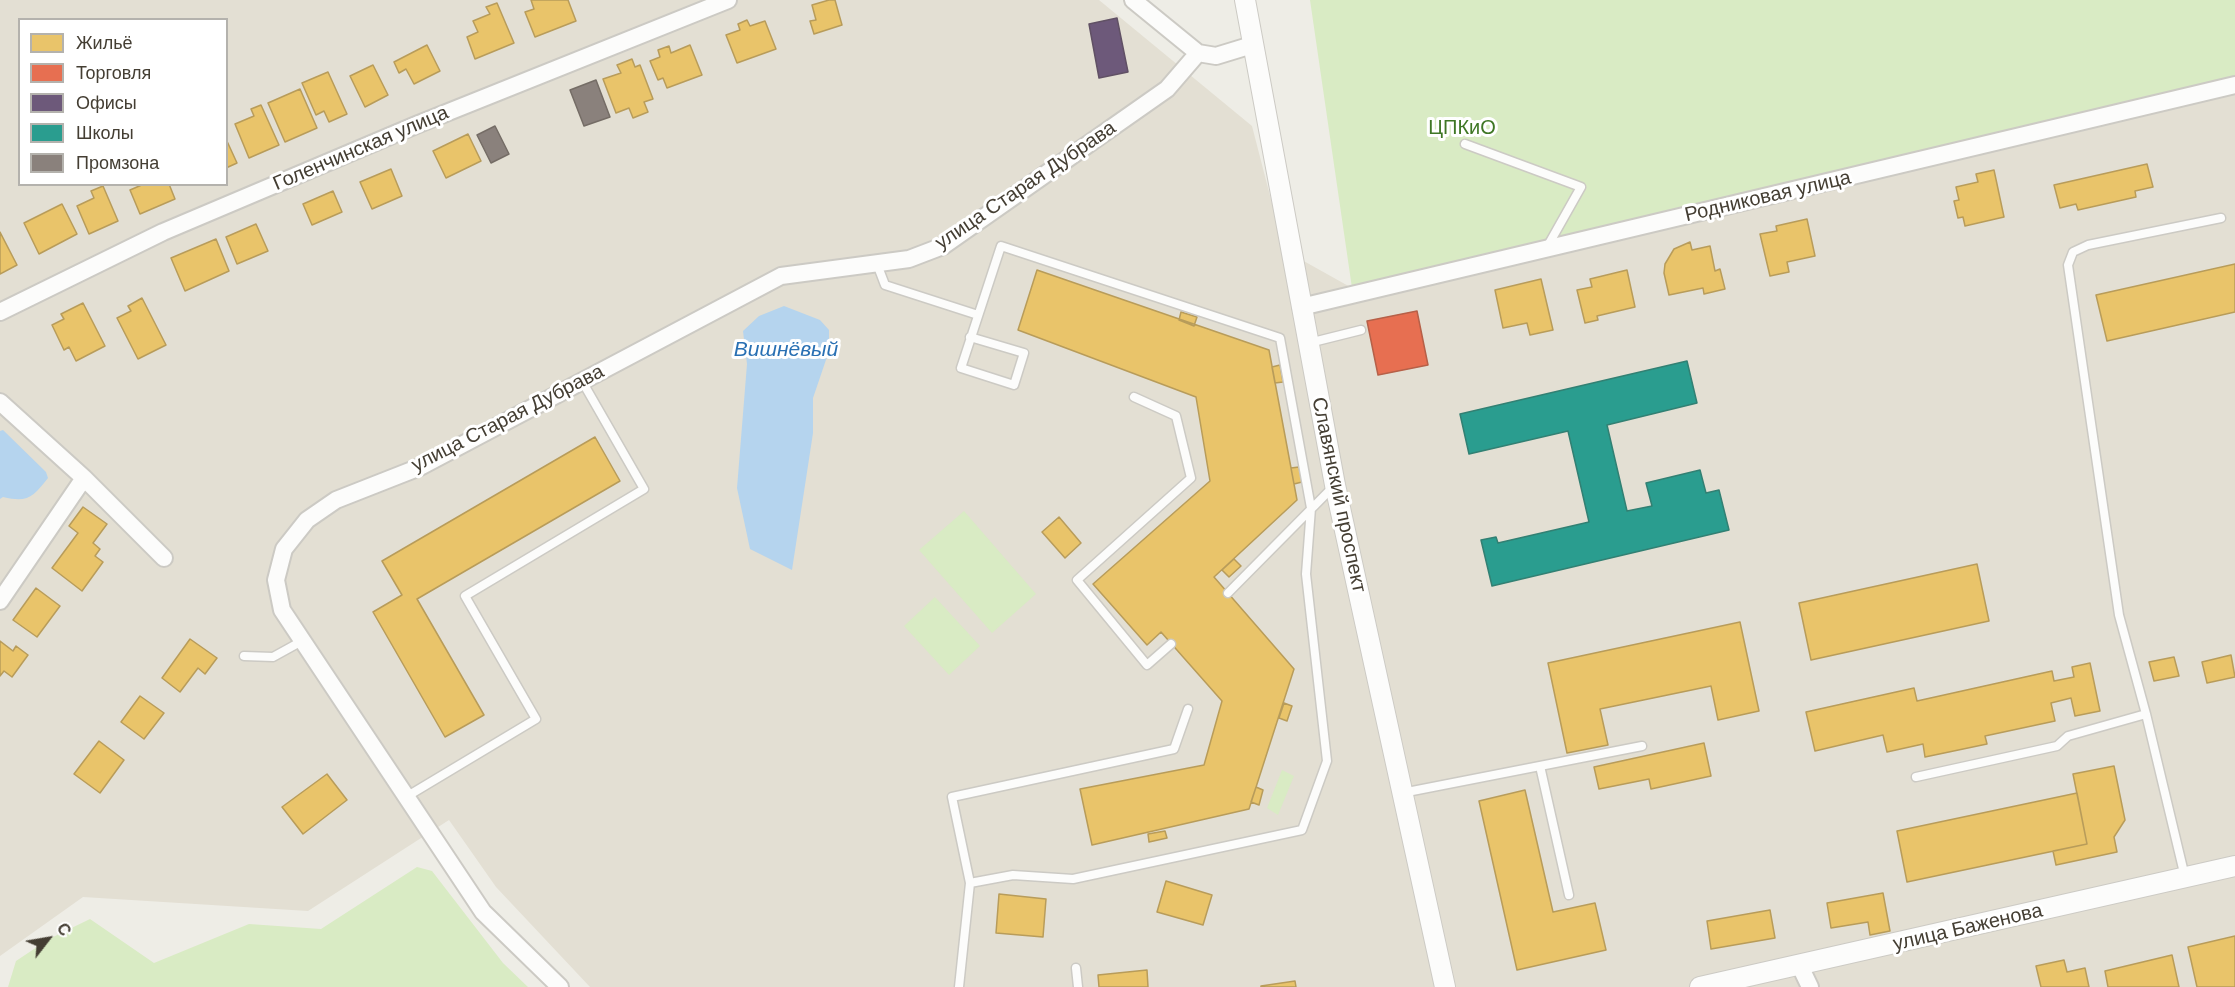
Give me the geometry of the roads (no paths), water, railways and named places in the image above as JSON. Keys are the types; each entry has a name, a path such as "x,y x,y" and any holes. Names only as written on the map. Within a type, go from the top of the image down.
{"street":[{"name":"Голенчинская улица","path":"0,312 163,232 416,125 728,0"},
{"path":"1133,0 1198,53 1216,56 1252,45"},
{"name":"Славянский проспект","path":"1245,0 1335,485 1445,987"},
{"name":"улица Старая Дубрава","path":"560,987 483,912 282,610 276,580 284,549 307,520 336,500 420,467 781,276 909,259 943,246 1167,89 1198,53"},
{"name":"Родниковая улица","path":"1301,307 1545,251 2235,85"},
{"path":"0,402 84,478 164,558"},
{"path":"0,601 84,478"},
{"name":"улица Баженова","path":"1700,987 2235,866"},
{"path":"1800,966 1810,987"}],"lane":[{"path":"1465,144 1581,187 1545,251"},
{"path":"2185,877 2146,714 2119,615 2068,265 2073,252 2088,245 2221,218"},
{"path":"970,337 1024,353 1014,385 961,368 970,337 1001,246 1280,338 1311,508 1306,574 1327,761 1302,830 1073,879 1013,875 970,883"},
{"path":"877,264 885,285 978,315"},
{"path":"1308,343 1361,330"},
{"path":"406,796 536,719 465,596 644,489 582,381"},
{"path":"1134,397 1176,416 1191,478 1077,580 1147,665 1171,644"},
{"path":"1228,593 1335,485"},
{"path":"244,656 273,657 302,641"},
{"path":"959,987 970,883 952,797 1174,749 1188,708"},
{"path":"1916,777 2057,746 2068,736 2146,714"},
{"path":"1402,793 1642,746"},
{"path":"1540,766 1569,896"},
{"path":"1076,968 1078,987"}],"water":[{"name":"Вишнёвый","path":"784,306 820,320 829,330 829,351 813,398 813,433 792,570 750,549 737,488 747,364 743,331 759,316"},
{"path":"3,430 46,472 48,478 34,494 24,499 3,497 0,499 0,431"}],"park label":[{"name":"ЦПКиО","path":"1462,129"}]}
